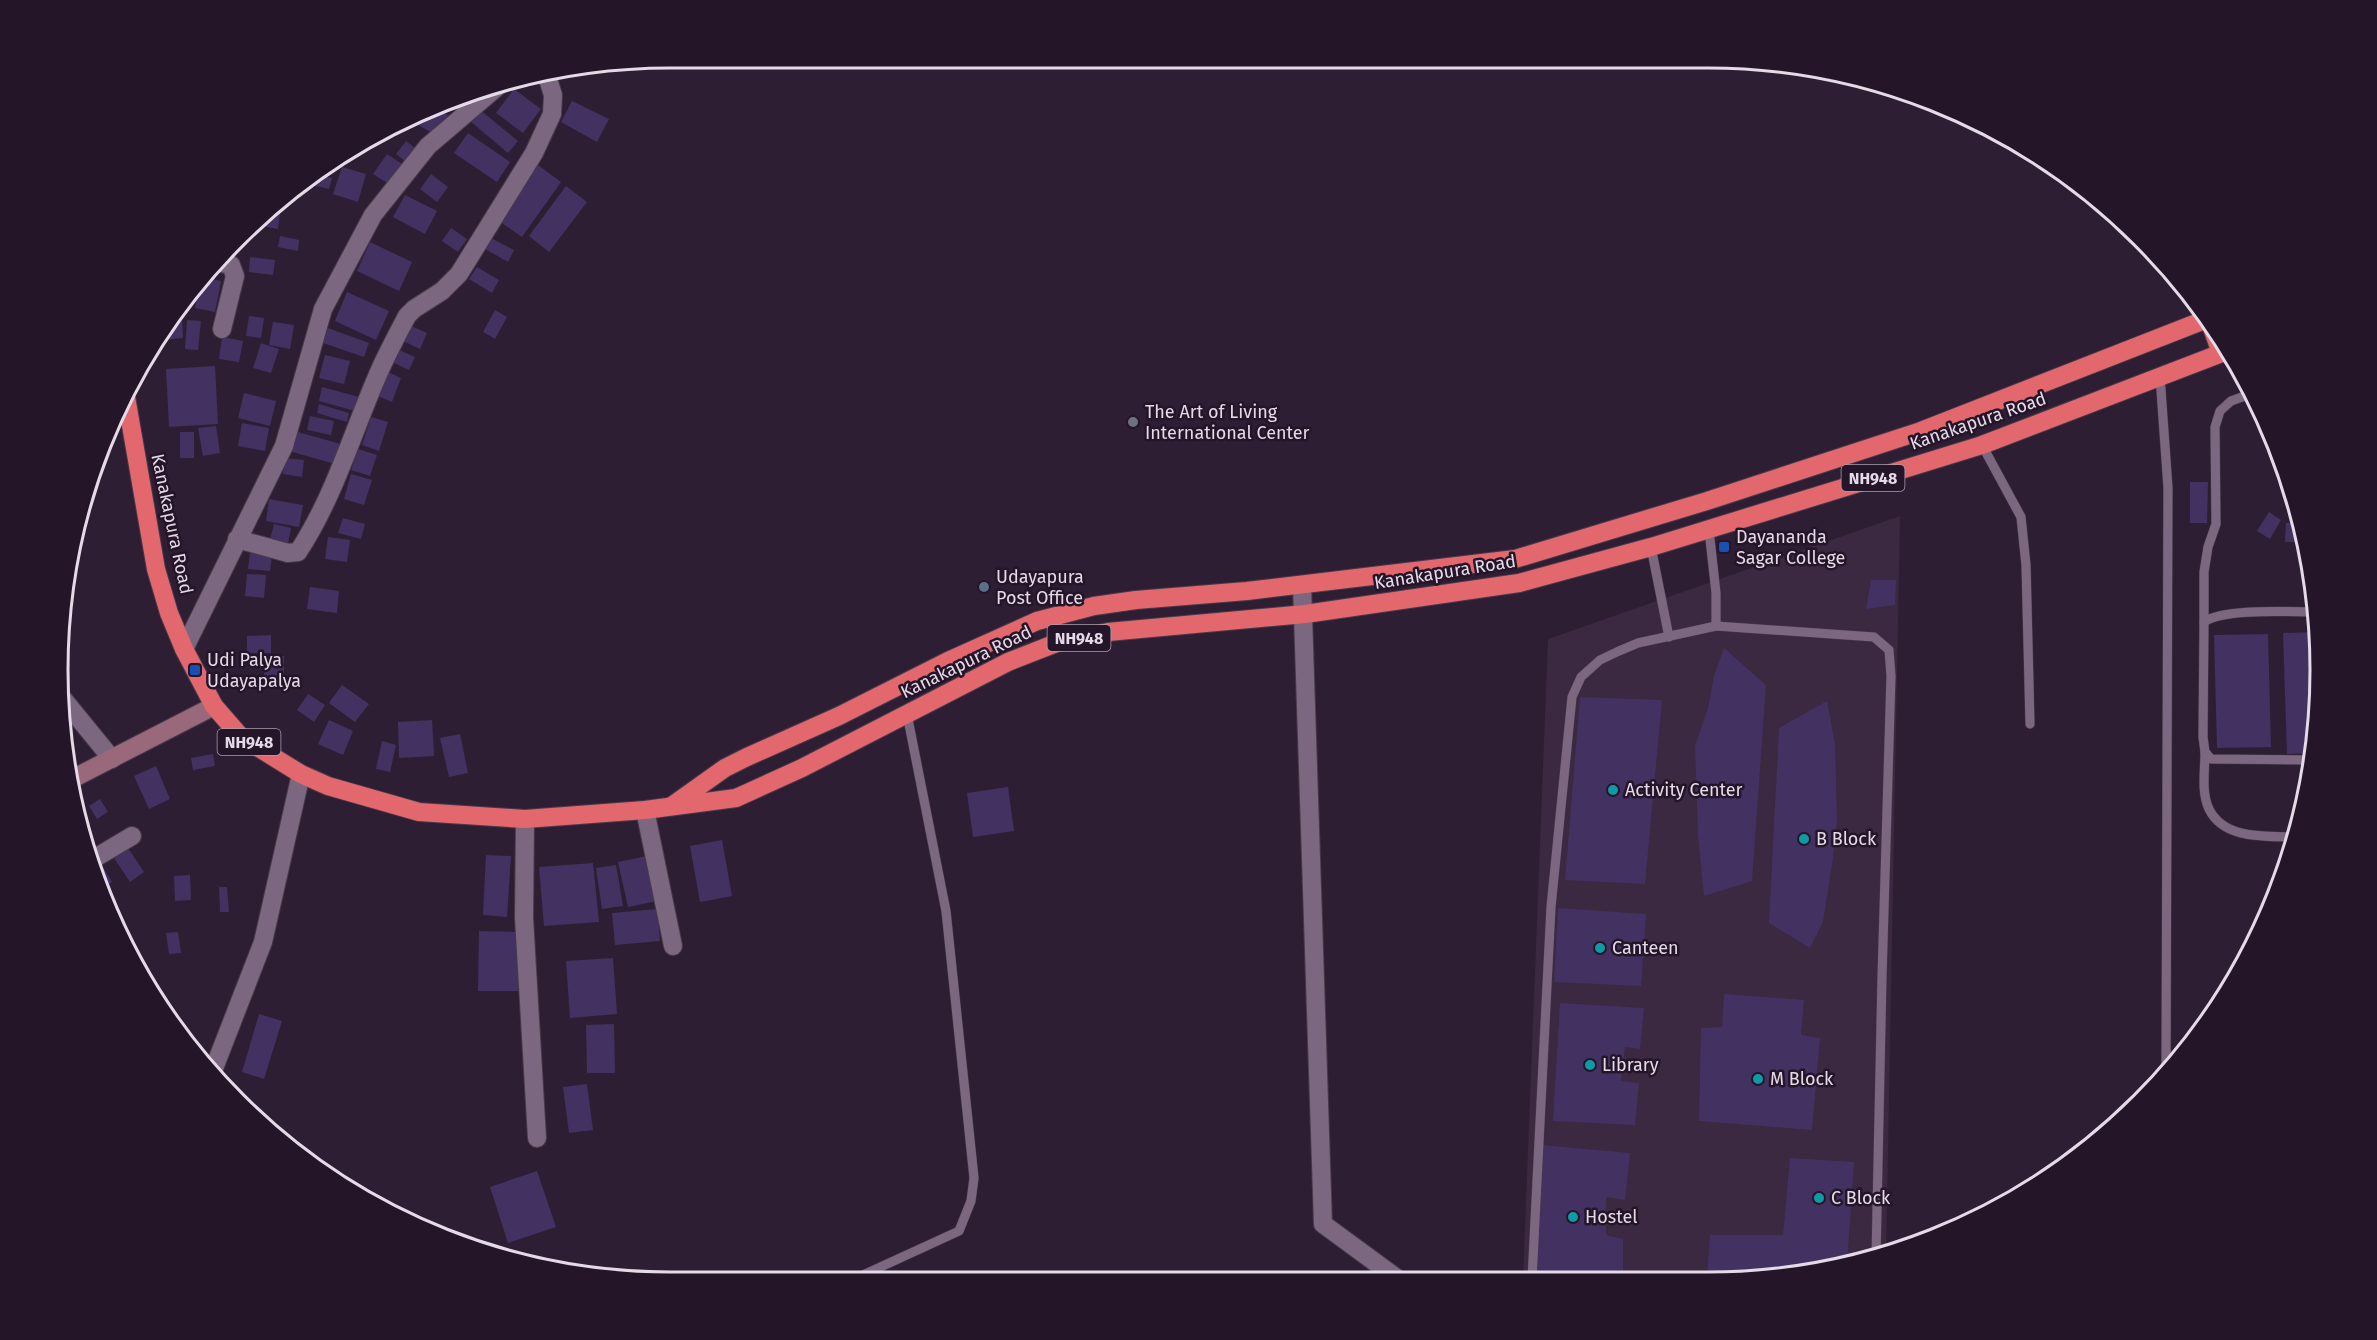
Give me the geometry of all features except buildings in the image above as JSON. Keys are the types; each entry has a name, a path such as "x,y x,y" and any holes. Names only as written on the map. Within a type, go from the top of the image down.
{"highway":[{"name":"Kanakapura Road","path":"672,806 725,768 1037,621 1094,606 1515,560 1707,501 1921,431 2199,323"},
{"name":"Kanakapura Road","path":"128,408 156,569 169,613 184,650 214,706 241,737 301,774 328,786 418,812 525,819 645,810 736,798 802,768 1008,662 1059,642 1108,632 1305,614 1519,583 1651,547 1982,445 2220,354"},
{"path":"996,639 1008,662"}],"street":[{"path":"237,539 288,553 298,552 309,536 337,478 377,377 407,316 442,291 459,273 534,153 552,114 553,95 548,80"},
{"path":"184,650 284,446 323,309 373,215 428,146 487,96"},
{"path":"222,329 236,276 231,265 225,264"},
{"path":"1302,585 1305,614 1323,1224 1390,1273"},
{"path":"69,706 112,759"},
{"path":"77,776 214,706"},
{"path":"216,1066 263,942 301,774"},
{"path":"645,810 673,946"},
{"path":"525,819 524,918 537,1138"},
{"path":"97,857 132,836"}],"lane":[{"path":"2160,376 2168,488 2166,1060"},
{"path":"2243,397 2231,401 2220,411 2215,428 2216,524 2208,547 2204,572 2205,791 2208,808 2217,820 2230,830 2261,836 2286,837"},
{"path":"1982,445 2022,517 2026,565 2030,724"},
{"path":"1709,530 1716,593 1716,626"},
{"path":"1651,547 1669,637"},
{"path":"2204,622 2226,614 2306,612"},
{"path":"1532,1273 1551,908 1572,697 1581,677 1600,660 1638,643 1716,626 1874,637 1883,642 1889,650 1891,676 1876,1248"},
{"path":"867,1273 959,1231 971,1201 974,1178 946,912 907,714"},
{"path":"2205,752 2211,759 2302,760"}],"shaded area":[{"path":"1900,516 1886,1245 1825,1261 1746,1271 1523,1273 1548,639"}],"place":[{"name":"The Art of Living International Center","path":"1133,422"},
{"name":"Dayananda Sagar College","path":"1724,547"},
{"name":"Udayapura Post Office","path":"984,587"},
{"name":"Udi Palya Udayapalya","path":"195,670"},
{"name":"Activity Center","path":"1613,790"},
{"name":"B Block","path":"1804,839"},
{"name":"Canteen","path":"1600,948"},
{"name":"Library","path":"1590,1065"},
{"name":"M Block","path":"1758,1079"},
{"name":"C Block","path":"1819,1198"},
{"name":"Hostel","path":"1573,1217"}]}
